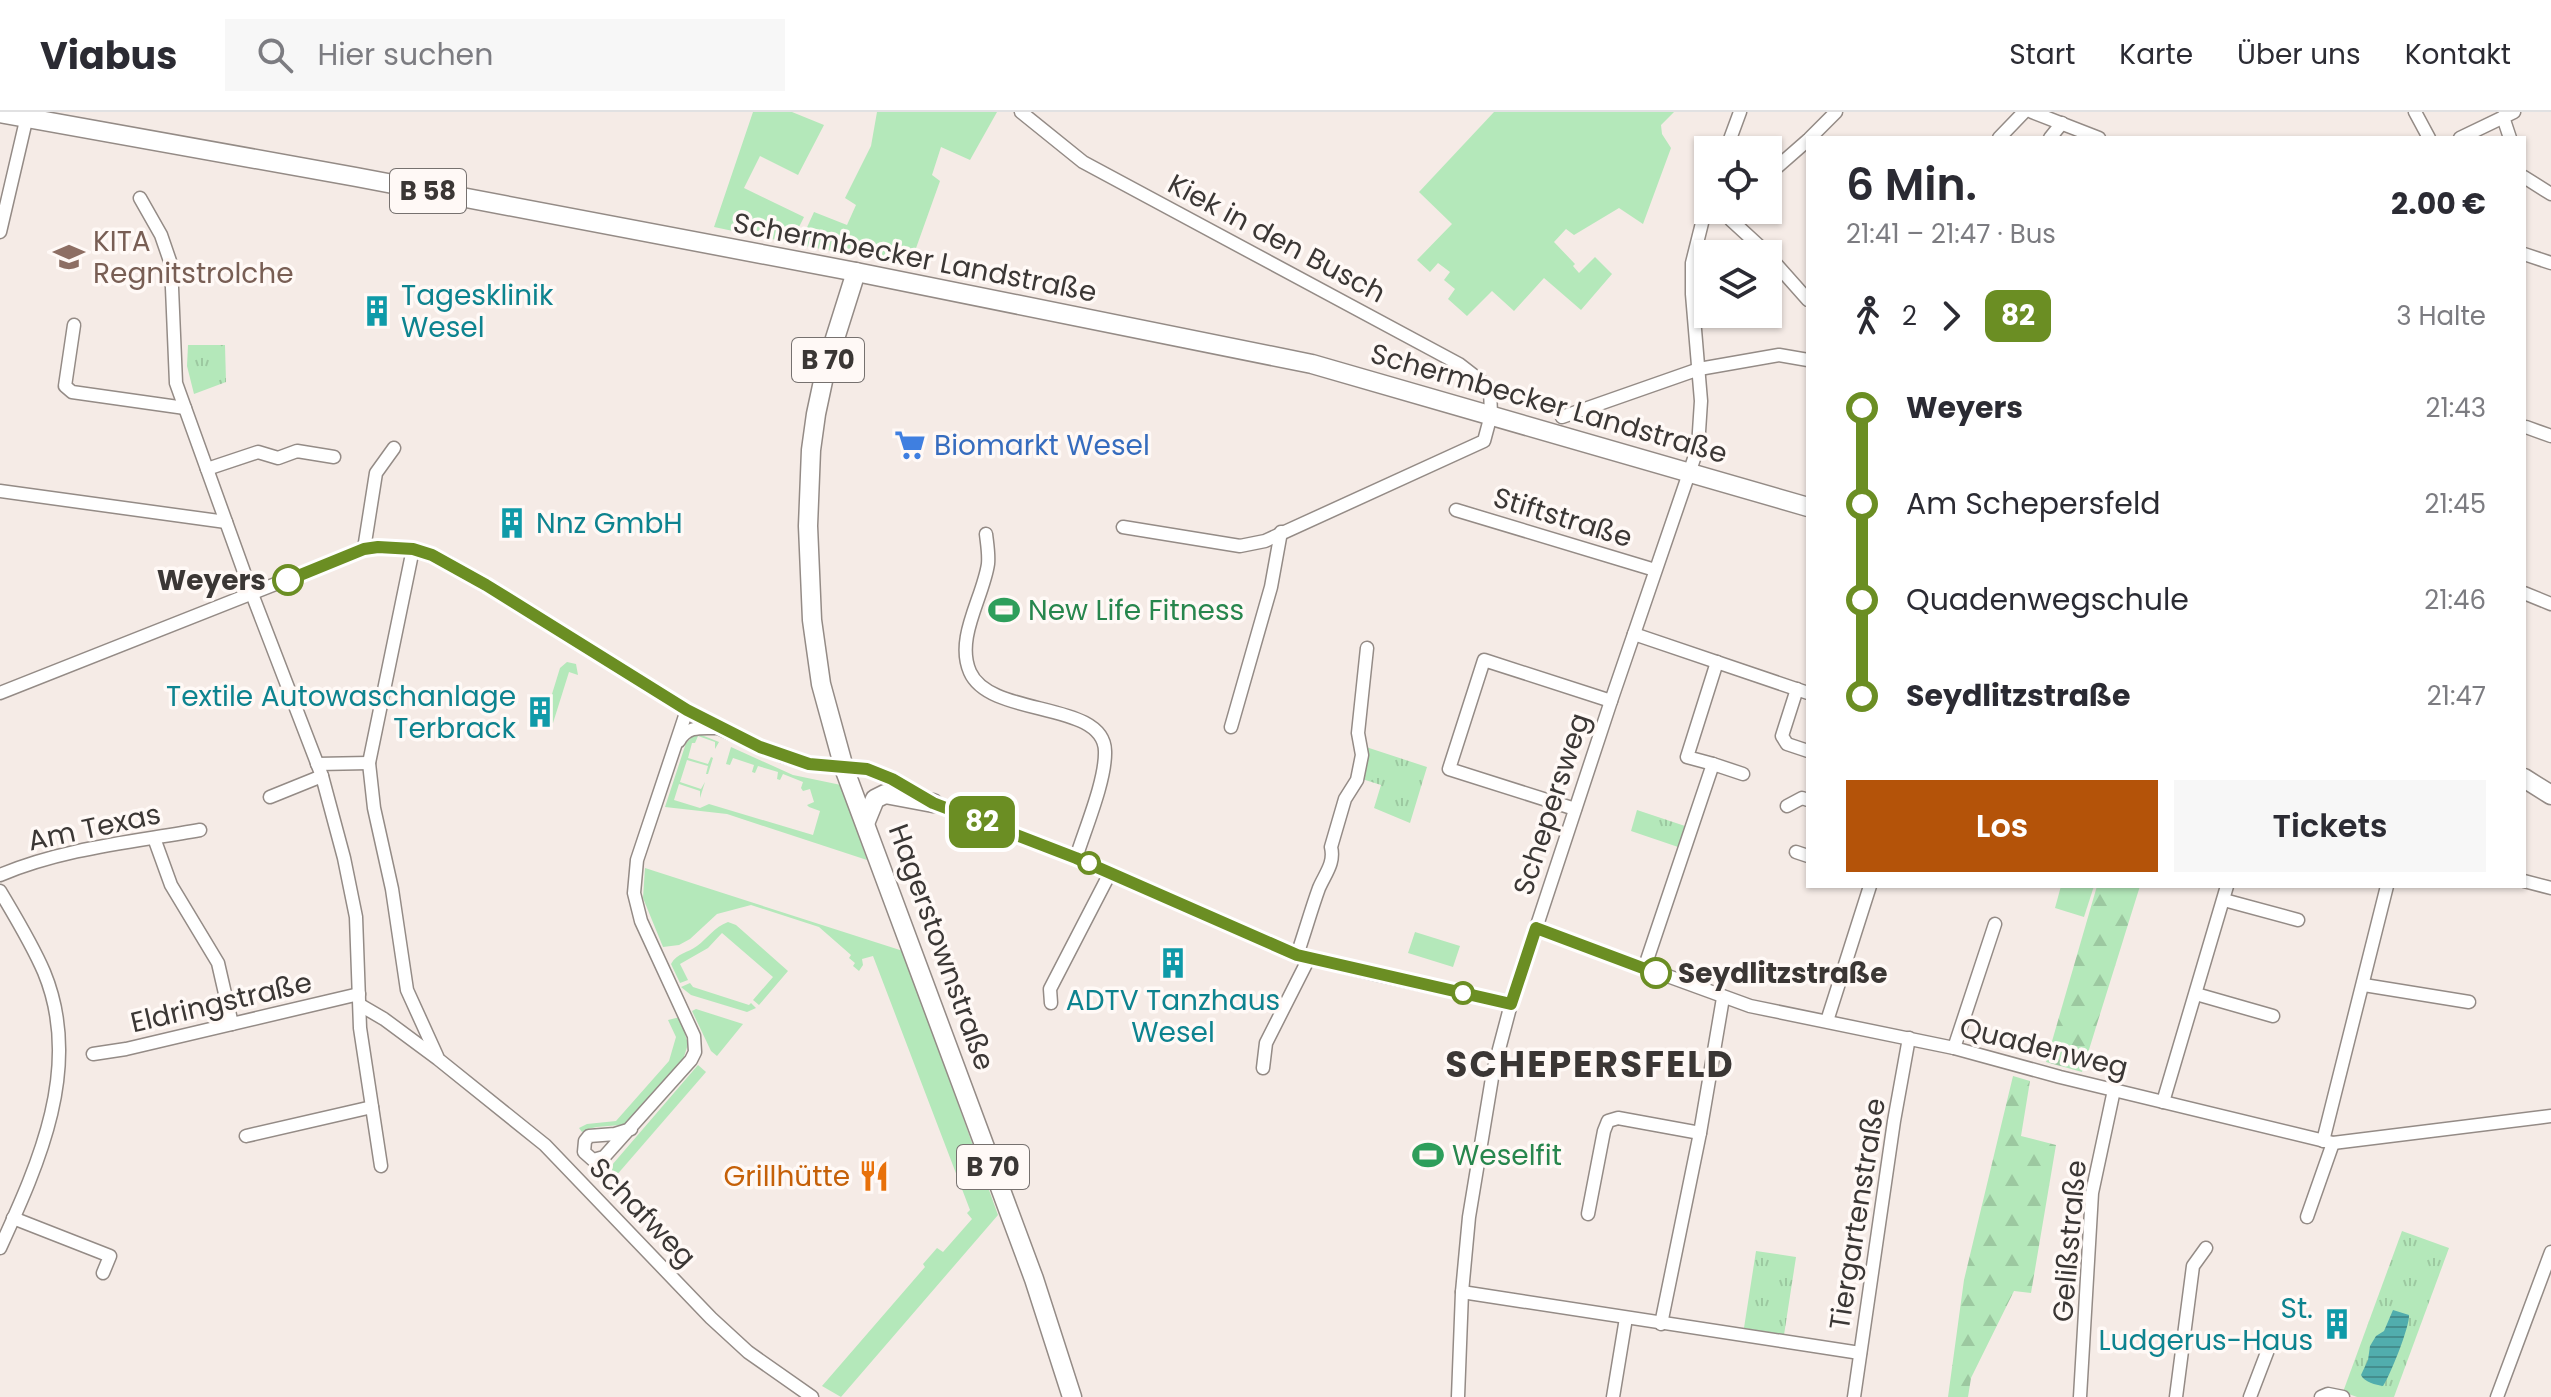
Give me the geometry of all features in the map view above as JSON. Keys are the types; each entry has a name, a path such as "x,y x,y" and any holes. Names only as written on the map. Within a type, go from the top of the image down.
{"main road":[{"name":"Schermbecker Landstraße","path":"0,113 27,115 856,272 1312,364 1806,506"},
{"name":"Hagerstownstraße","path":"856,272 826,367 810,463 808,526 812,620 821,684 844,768 1034,1279 1072,1397"},
{"path":"2526,779 2551,795"},
{"path":"866,821 875,799 885,794 933,803"}],"street":[{"name":"Kiek in den Busch","path":"1021,112 1083,162 1459,364 1490,388 1491,415"},
{"path":"1731,136 1740,112"},
{"path":"1812,136 1836,112"},
{"path":"2001,136 2024,112"},
{"path":"2032,112 2094,136"},
{"path":"2415,112 2428,136"},
{"path":"2464,136 2508,114 2510,136"},
{"path":"0,232 27,115"},
{"path":"2052,136 2062,123"},
{"path":"1782,163 1806,142"},
{"path":"2526,178 2551,194"},
{"path":"140,198 161,235 171,264 176,383 320,770 356,917 360,1028 381,1166"},
{"name":"Schepersweg","path":"1458,1397 1462,1292 1469,1217 1493,1072 1511,1004 1698,447 1701,418 1692,263 1702,224"},
{"path":"1739,224 1755,240"},
{"path":"2526,255 2551,263"},
{"path":"1782,270 1806,298"},
{"path":"74,325 65,386 72,392 185,408"},
{"path":"1562,417 1699,369 1779,355 1806,360"},
{"path":"1123,527 1240,546 1265,541 1484,441 1491,415"},
{"path":"2526,427 2551,436"},
{"path":"364,549 376,473 394,448"},
{"path":"207,469 258,452 278,458 297,451 334,457"},
{"path":"0,491 226,522"},
{"name":"Stiftstraße","path":"1456,510 1655,570"},
{"path":"1231,727 1271,587 1281,532"},
{"path":"986,534 988,563 968,630 966,656 970,672 979,686 995,696 1081,721 1097,730 1103,740 1103,769 1076,858"},
{"path":"0,693 364,549 413,549 445,561 718,728 796,760 867,769 892,779 933,803 1076,858 1303,956 1511,1004"},
{"name":"Schafweg","path":"413,549 370,758 374,808 392,889 407,990 438,1059"},
{"path":"2526,594 2551,604"},
{"path":"1634,634 1803,691 1782,736 1787,744 1806,750"},
{"path":"1263,1068 1266,1043 1303,956 1321,884 1328,873 1333,854 1331,847 1345,799 1357,780 1362,755 1358,733 1367,648"},
{"path":"1575,809 1449,769 1479,673 1484,660 1611,701"},
{"path":"1717,662 1687,757 1743,774"},
{"path":"631,1129 695,1052 694,1036 641,921 634,893 637,860 687,710"},
{"path":"674,750 688,730 718,728"},
{"path":"270,797 320,770 370,758"},
{"path":"1644,969 1713,764"},
{"path":"1787,806 1802,798 1806,799"},
{"name":"Am Texas","path":"0,875 60,855 140,838 200,830"},
{"path":"154,838 171,885 218,963 232,1024"},
{"path":"1051,1003 1050,989 1110,873"},
{"path":"2526,882 2551,888"},
{"path":"1827,1021 1869,888"},
{"path":"2163,1102 2227,888"},
{"path":"2307,1217 2328,1142 2387,888"},
{"path":"0,891 45,974 54,1005 60,1053 56,1100 49,1125 0,1248"},
{"path":"2224,900 2298,920"},
{"path":"1954,1048 1995,924"},
{"name":"Quadenweg","path":"1536,928 1723,998 1773,1012 1954,1048 2328,1142 2551,1116"},
{"path":"2364,985 2469,1002"},
{"path":"2196,994 2273,1016"},
{"path":"1661,1324 1700,1133 1723,998"},
{"name":"Schafweg","path":"359,1000 545,1145 738,1343 812,1397"},
{"name":"Eldringstraße","path":"93,1054 359,1000"},
{"name":"Tiergartenstraße","path":"1854,1397 1909,1038"},
{"name":"Gelißstraße","path":"2080,1397 2092,1193 2114,1090"},
{"path":"246,1136 372,1107"},
{"path":"1588,1214 1608,1121 1618,1118 1700,1133"},
{"path":"13,1218 110,1256 103,1273"},
{"path":"2176,1397 2193,1266 2206,1248"},
{"path":"2497,1397 2551,1252"},
{"path":"1462,1292 1860,1353"},
{"path":"1613,1397 1626,1318"},
{"path":"2254,1396 2271,1342"},
{"path":"2321,1397 2328,1394 2343,1397"}],"green space":[{"path":"753,112 792,112 824,125 798,175 760,156 744,188 804,217 791,243 714,227"},
{"path":"877,112 997,112 970,160 941,147 932,175 940,181 910,265 799,245 814,212 847,225 856,205 845,198 871,146"},
{"path":"1494,112 1674,112 1661,125 1662,134 1671,148 1643,224 1619,208 1574,235 1566,229 1554,242 1575,264 1573,266 1579,273 1595,257 1612,274 1581,310 1544,278 1514,311 1492,291 1467,316 1448,299 1455,289 1444,280 1450,272 1438,263 1430,272 1417,260 1452,224 1419,192"},
{"path":"188,345 225,345 226,382 194,394 187,366"},
{"path":"567,662 576,664 578,675 569,672 553,723 544,720 560,668"},
{"path":"699,734 719,742 715,749 715,742 698,736 692,743 688,758 708,764 713,758 708,774 708,766 687,760 680,782 701,789 705,782 700,798 700,791 679,784 674,800 700,808 709,804 813,835 820,811 807,805 814,802 810,789 803,791 803,782 783,774 780,780 777,779 778,772 758,766 755,773 752,772 754,765 733,758 730,765 726,764 731,747 793,775 841,785 867,860 727,814 665,807 686,743"},
{"path":"1366,747 1427,767 1410,823 1374,808 1381,785 1362,779"},
{"path":"1637,810 1688,827 1681,848 1631,831"},
{"path":"645,868 903,951 998,1215 841,1397 822,1386 925,1267 923,1264 937,1248 943,1252 972,1219 967,1213 970,1210 873,956 862,959 863,965 859,971 849,958 851,955 819,927 751,905 717,914 690,939 679,945 663,947 643,898"},
{"path":"2060,888 2093,888 2084,917 2055,908"},
{"path":"2096,888 2139,888 2082,1072 2046,1062"},
{"path":"728,922 736,925 788,971 759,1005 753,1000 773,977 722,933 708,948 680,964 688,980 680,983 671,964"},
{"path":"1415,932 1460,946 1453,967 1408,953"},
{"path":"690,983 693,987 749,1005 751,1003 756,1008 747,1012 691,995 681,987"},
{"path":"696,1009 743,1024 717,1056 711,1051 692,1011"},
{"path":"680,1017 688,1044 683,1060 629,1122 582,1132 579,1128 587,1124 616,1121 669,1061 676,1037 668,1020"},
{"path":"698,1065 706,1072 615,1177 612,1175 612,1165"},
{"path":"2013,1076 2030,1081 2021,1136 2056,1145 2031,1293 2014,1291 1971,1378 1968,1397 1948,1397 1964,1280"},
{"path":"2402,1231 2449,1248 2394,1397 2357,1397 2343,1392"},
{"path":"1756,1251 1796,1257 1784,1335 1744,1328"}],"water":[{"path":"2393,1310 2409,1315 2399,1351 2383,1386 2367,1381 2361,1375 2370,1346 2376,1336 2384,1331"}],"bus line":[{"name":"82","path":"288,580 364,549 413,549 432,555 718,728 782,756 809,764 867,769 892,779 933,803 1076,858 1297,955 1511,1004 1536,928 1656,973"}],"place":[{"name":"KITA Regnitstrolche","path":"69,257"},
{"name":"Tagesklinik Wesel","path":"377,311"},
{"name":"Biomarkt Wesel","path":"910,445"},
{"name":"Nnz GmbH","path":"512,523"},
{"name":"Weyers","path":"288,580"},
{"name":"New Life Fitness","path":"1004,610"},
{"name":"Textile Autowaschanlage Terbrack","path":"540,712"},
{"name":"ADTV Tanzhaus Wesel","path":"1173,963"},
{"name":"Seydlitzstraße","path":"1656,973"},
{"name":"Weselfit","path":"1428,1155"},
{"name":"Grillhütte","path":"874,1176"},
{"name":"St. Ludgerus-Haus","path":"2337,1324"}],"district":[{"name":"SCHEPERSFELD","path":"1590,1064"}]}
